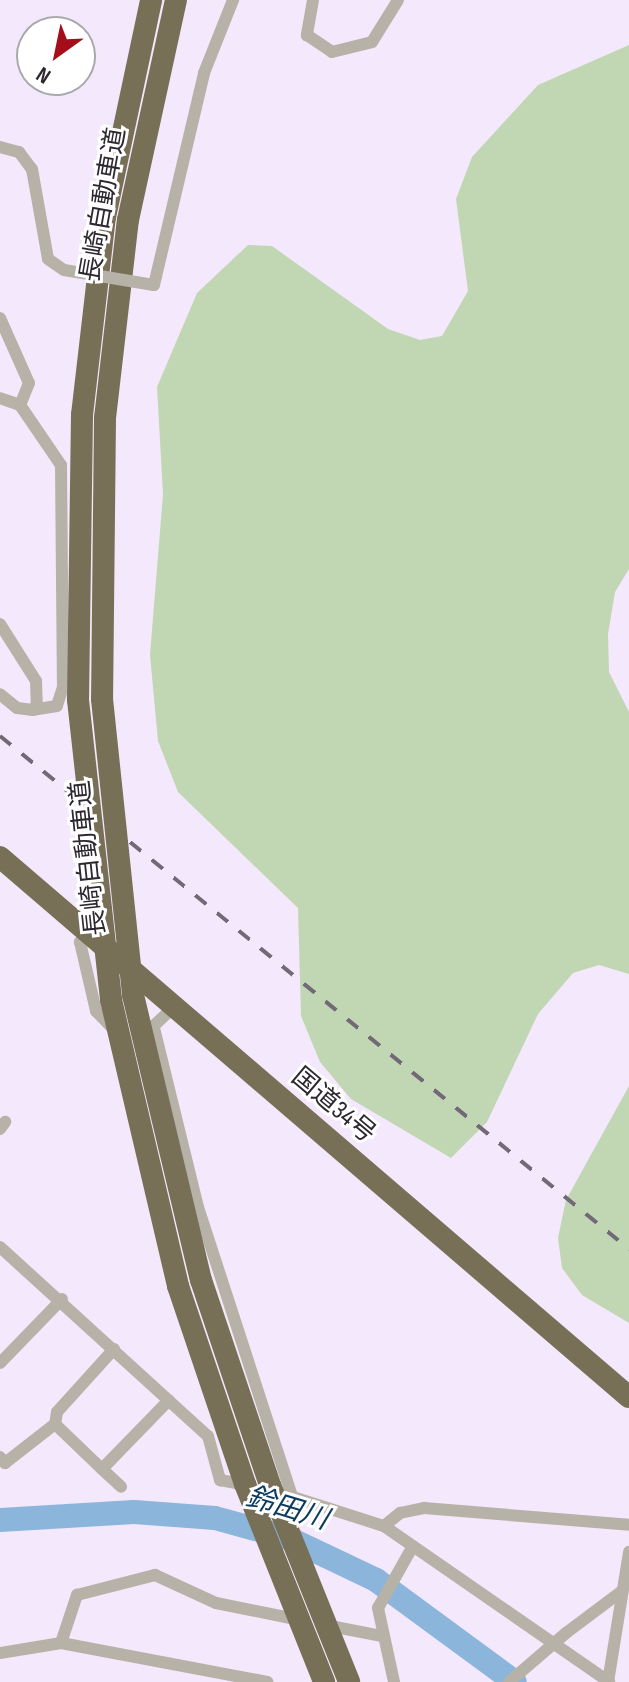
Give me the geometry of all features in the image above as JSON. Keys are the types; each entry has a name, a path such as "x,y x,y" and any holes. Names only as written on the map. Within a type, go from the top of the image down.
{"highway":[{"name":"長崎自動車道","path":"151,0 105,217 82,415 78,700 111,1000 178,1286 245,1484 324,1682"},
{"name":"長崎自動車道","path":"176,0 128,220 105,418 102,699 133,995 201,1280 270,1485 349,1682"},
{"name":"国道34号","path":"0,857 629,1397"}],"street":[{"path":"0,147 19,152 32,169 48,259 64,270 154,285 204,73 233,0"},
{"path":"313,0 307,35 332,52 353,52 372,42 398,0"},
{"path":"0,318 29,383 20,405"},
{"path":"0,398 20,405 61,465 63,687 57,706 33,710 0,694"},
{"path":"0,624 36,681 33,710"},
{"path":"88,931 80,942 101,1021 127,1037 154,1028 174,1007"},
{"path":"154,1028 198,1207 291,1494"},
{"path":"1,1250 62,1299 208,1436 220,1480 291,1494 384,1526 410,1551 608,1682 629,1552"},
{"path":"0,1363 62,1299"},
{"path":"0,1457 5,1463 55,1424 57,1412 114,1349"},
{"path":"102,1469 169,1400"},
{"path":"55,1424 121,1487"},
{"path":"384,1526 400,1513 424,1508 629,1525"},
{"path":"394,1682 381,1636 380,1599 410,1551"},
{"path":"61,1643 77,1595 155,1575 216,1603 381,1636"},
{"path":"509,1682 566,1633 622,1591"},
{"path":"0,1653 61,1643 267,1682"}],"green space":[{"path":"629,45 629,569 615,592 608,634 609,672 629,712 629,974 599,965 573,973 538,1014 487,1122 451,1158 351,1099 320,1062 301,1016 298,908 178,792 158,741 150,655 163,494 157,387 197,293 248,245 272,246 388,329 420,340 442,336 468,291 456,199 472,157 538,85"},
{"path":"629,1086 629,1323 582,1295 562,1268 558,1238 566,1200"}],"waterway":[{"name":"鈴田川","path":"0,1520 134,1512 215,1518 288,1538 376,1580 515,1682"}],"railway":[{"path":"0,736 629,1249"}]}
